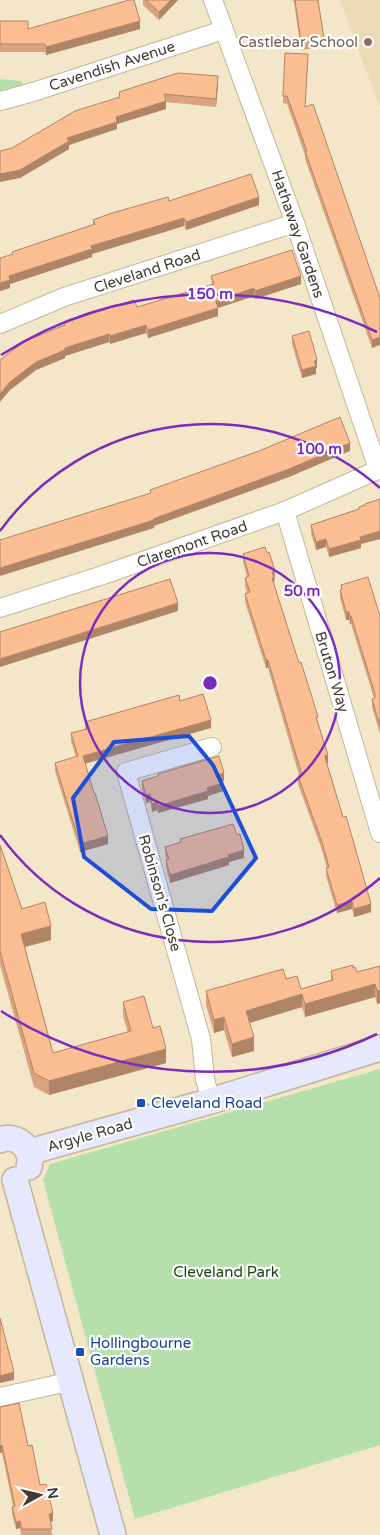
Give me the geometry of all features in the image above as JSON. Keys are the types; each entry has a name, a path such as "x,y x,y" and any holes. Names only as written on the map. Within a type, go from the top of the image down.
{"main road":[{"name":"Argyle Road","path":"29,1152 211,1101 380,1048"},
{"name":"Argyle Road","path":"1,1135 24,1144 29,1152 30,1162 28,1170 8,1179"},
{"path":"8,1179 72,1381 113,1535"}],"street":[{"name":"Hathaway Gardens","path":"213,0 296,223 379,469"},
{"name":"Cavendish Avenue","path":"0,101 223,30"},
{"name":"Cleveland Road","path":"0,324 64,297 296,223"},
{"name":"Claremont Road","path":"0,608 103,575 285,511 379,469"},
{"name":"Bruton Way","path":"285,511 380,833"},
{"name":"Robinson's Close","path":"211,1101 205,1079 201,1039 126,772 212,747"},
{"path":"0,1397 72,1381"}],"highlighted area":[{"path":"189,736 213,765 256,858 212,911 151,909 84,857 73,798 114,742"}],"shaded area":[{"name":"Castlebar School","path":"340,0 380,0 380,107 371,84"}],"green space":[{"path":"0,79 21,81 25,86 0,92"},
{"name":"Cleveland Park","path":"380,1069 380,1445 135,1519 43,1180 50,1164"}],"building":[{"path":"134,0 140,21 46,47 45,44 0,44 0,21 28,21 28,29"},
{"path":"146,0 171,0 159,12"},
{"path":"295,0 318,0 324,39 301,42"},
{"path":"285,53 308,54 305,107 313,104 380,298 380,337 372,340 287,96 283,96"},
{"path":"178,73 218,76 216,99 164,94 166,101 116,117 117,122 67,138 69,141 20,170 0,174 0,151 12,148 75,111 120,97 119,92"},
{"path":"251,174 259,197 186,222 184,218 91,246 92,249 9,276 10,280 0,283 0,258 13,254 12,252 95,224 93,220 109,214 168,197 169,201"},
{"path":"292,250 301,276 255,291 254,288 216,301 218,308 148,330 146,325 65,348 65,350 36,362 10,382 0,394 0,360 25,341 65,325 64,323 134,300 137,307 214,284 211,276"},
{"path":"309,331 317,360 314,361 316,366 302,370 292,336"},
{"path":"340,417 350,443 289,469 154,520 0,568 0,540 151,493 150,490 259,451"},
{"path":"380,499 380,531 360,537 361,540 329,549 326,539 316,542 311,525 359,509 359,507 365,504"},
{"path":"265,547 267,553 269,552 275,571 272,572 274,578 272,578 315,707 318,717 316,717 328,755 325,755 326,761 343,817 346,816 371,904 354,909 352,901 337,905 326,868 329,867 322,842 298,776 302,775 268,660 266,660 245,594 250,592 245,578 249,576 243,554"},
{"path":"368,577 380,613 380,726 372,699 375,698 375,694 351,616 349,612 346,612 340,590 342,589 341,585"},
{"path":"170,579 178,603 0,659 0,632"},
{"path":"203,694 211,720 83,756 108,836 80,844 55,763 78,756 71,733 87,729 85,722 179,695 180,701"},
{"path":"219,756 224,773 220,774 223,783 207,788 208,791 158,806 157,802 152,804 150,794 146,795 142,781 158,776 158,774"},
{"path":"233,824 237,835 240,834 244,850 228,855 229,857 170,875 166,860 169,859 165,847 181,842 180,839"},
{"path":"0,845 22,909 45,902 51,926 21,934 53,1053 131,1031 123,1002 144,996 153,1028 160,1026 166,1049 49,1081 34,1073 0,951"},
{"path":"353,965 357,972 380,966 380,990 377,991 375,984 305,1004 302,994 246,1011 254,1037 232,1044 224,1017 214,1020 206,991 283,969 286,979 297,976 301,989 333,980 331,971"},
{"path":"0,1318 14,1372 0,1376"},
{"path":"19,1403 28,1446 32,1445 40,1485 46,1484 53,1513 49,1514 52,1529 22,1529 20,1521 16,1522 12,1507 15,1506 2,1445 0,1446 0,1407"}],"place":[{"name":"Castlebar School","path":"368,42"},
{"name":"Cleveland Road","path":"141,1103"},
{"name":"Hollingbourne Gardens","path":"80,1352"}]}
